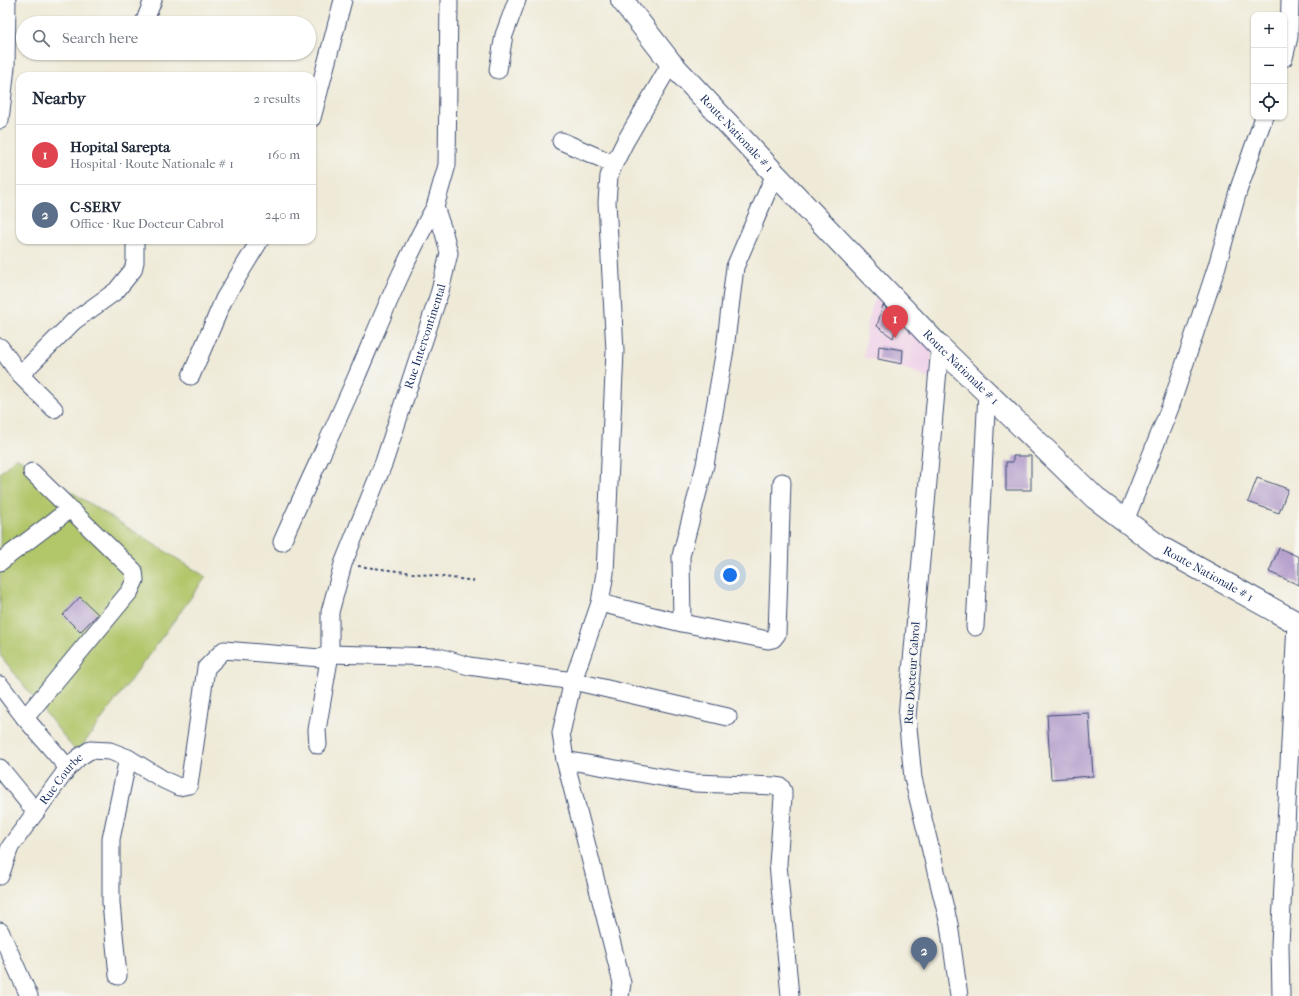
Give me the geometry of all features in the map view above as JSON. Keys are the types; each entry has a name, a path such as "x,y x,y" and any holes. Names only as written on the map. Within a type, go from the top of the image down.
{"main road":[{"name":"Route Nationale # 1","path":"622,0 672,63 775,174 940,347 1095,498 1160,547 1297,623"}],"street":[{"path":"0,120 6,67 7,0"},
{"path":"147,16 153,0"},
{"path":"316,99 343,0"},
{"path":"282,542 301,497 342,411 418,237 436,207 447,165 449,0"},
{"path":"498,70 504,35 517,0"},
{"path":"1286,48 1290,0"},
{"path":"620,996 622,983 565,760 561,733 573,682 600,603 605,573 615,351 607,202 609,176 614,164 672,63"},
{"path":"1126,521 1172,405 1217,266 1238,191 1263,120"},
{"path":"561,141 614,164"},
{"path":"682,624 681,556 705,466 725,349 735,267 775,174"},
{"name":"Rue Intercontinental","path":"318,745 317,730 330,612 343,564 384,462 440,291 449,253 436,207"},
{"path":"20,374 74,321 116,291 133,270 135,262 135,244"},
{"path":"191,376 224,299 258,244"},
{"path":"0,347 20,374 54,409"},
{"name":"Rue Docteur Cabrol","path":"940,347 907,717 912,778 949,924 959,996"},
{"path":"975,628 987,392"},
{"path":"25,718 130,591 135,580 134,571 32,472"},
{"path":"600,603 682,624 768,640 773,639 777,634 782,482"},
{"path":"0,562 70,509"},
{"path":"1281,996 1281,938 1297,623"},
{"name":"Rue Courbe","path":"0,876 10,847 68,768 78,758 90,750 110,751 128,758 164,780 180,787 189,784 206,668 224,650 325,656"},
{"path":"325,656 439,657 469,666 573,682 728,717"},
{"path":"0,685 25,718 68,768"},
{"path":"118,976 111,903 111,840 128,758"},
{"path":"565,760 695,783 780,787 783,791 783,797 778,864 790,996"},
{"path":"0,768 36,812"},
{"path":"0,931 29,996"}],"path":[{"path":"343,564 475,581"}],"shaded area":[{"path":"879,299 886,303 931,344 931,380 909,370 864,357 866,331 871,310 874,300"}],"green space":[{"path":"16,457 206,577 77,753 0,655 0,473"}],"building":[{"path":"883,305 898,321 893,338 877,326"},
{"path":"879,346 903,350 902,364 878,359"},
{"path":"1013,456 1031,456 1031,490 1006,490 1006,462 1013,462"},
{"path":"1257,478 1288,489 1279,513 1248,502"},
{"path":"1279,548 1299,557 1299,585 1269,572"},
{"path":"80,597 98,614 80,632 63,615"},
{"path":"1089,713 1093,776 1051,779 1047,715"}],"place":[{"name":"Hopital Sarepta","path":"895,338"},
{"name":"C-SERV","path":"924,970"}]}
